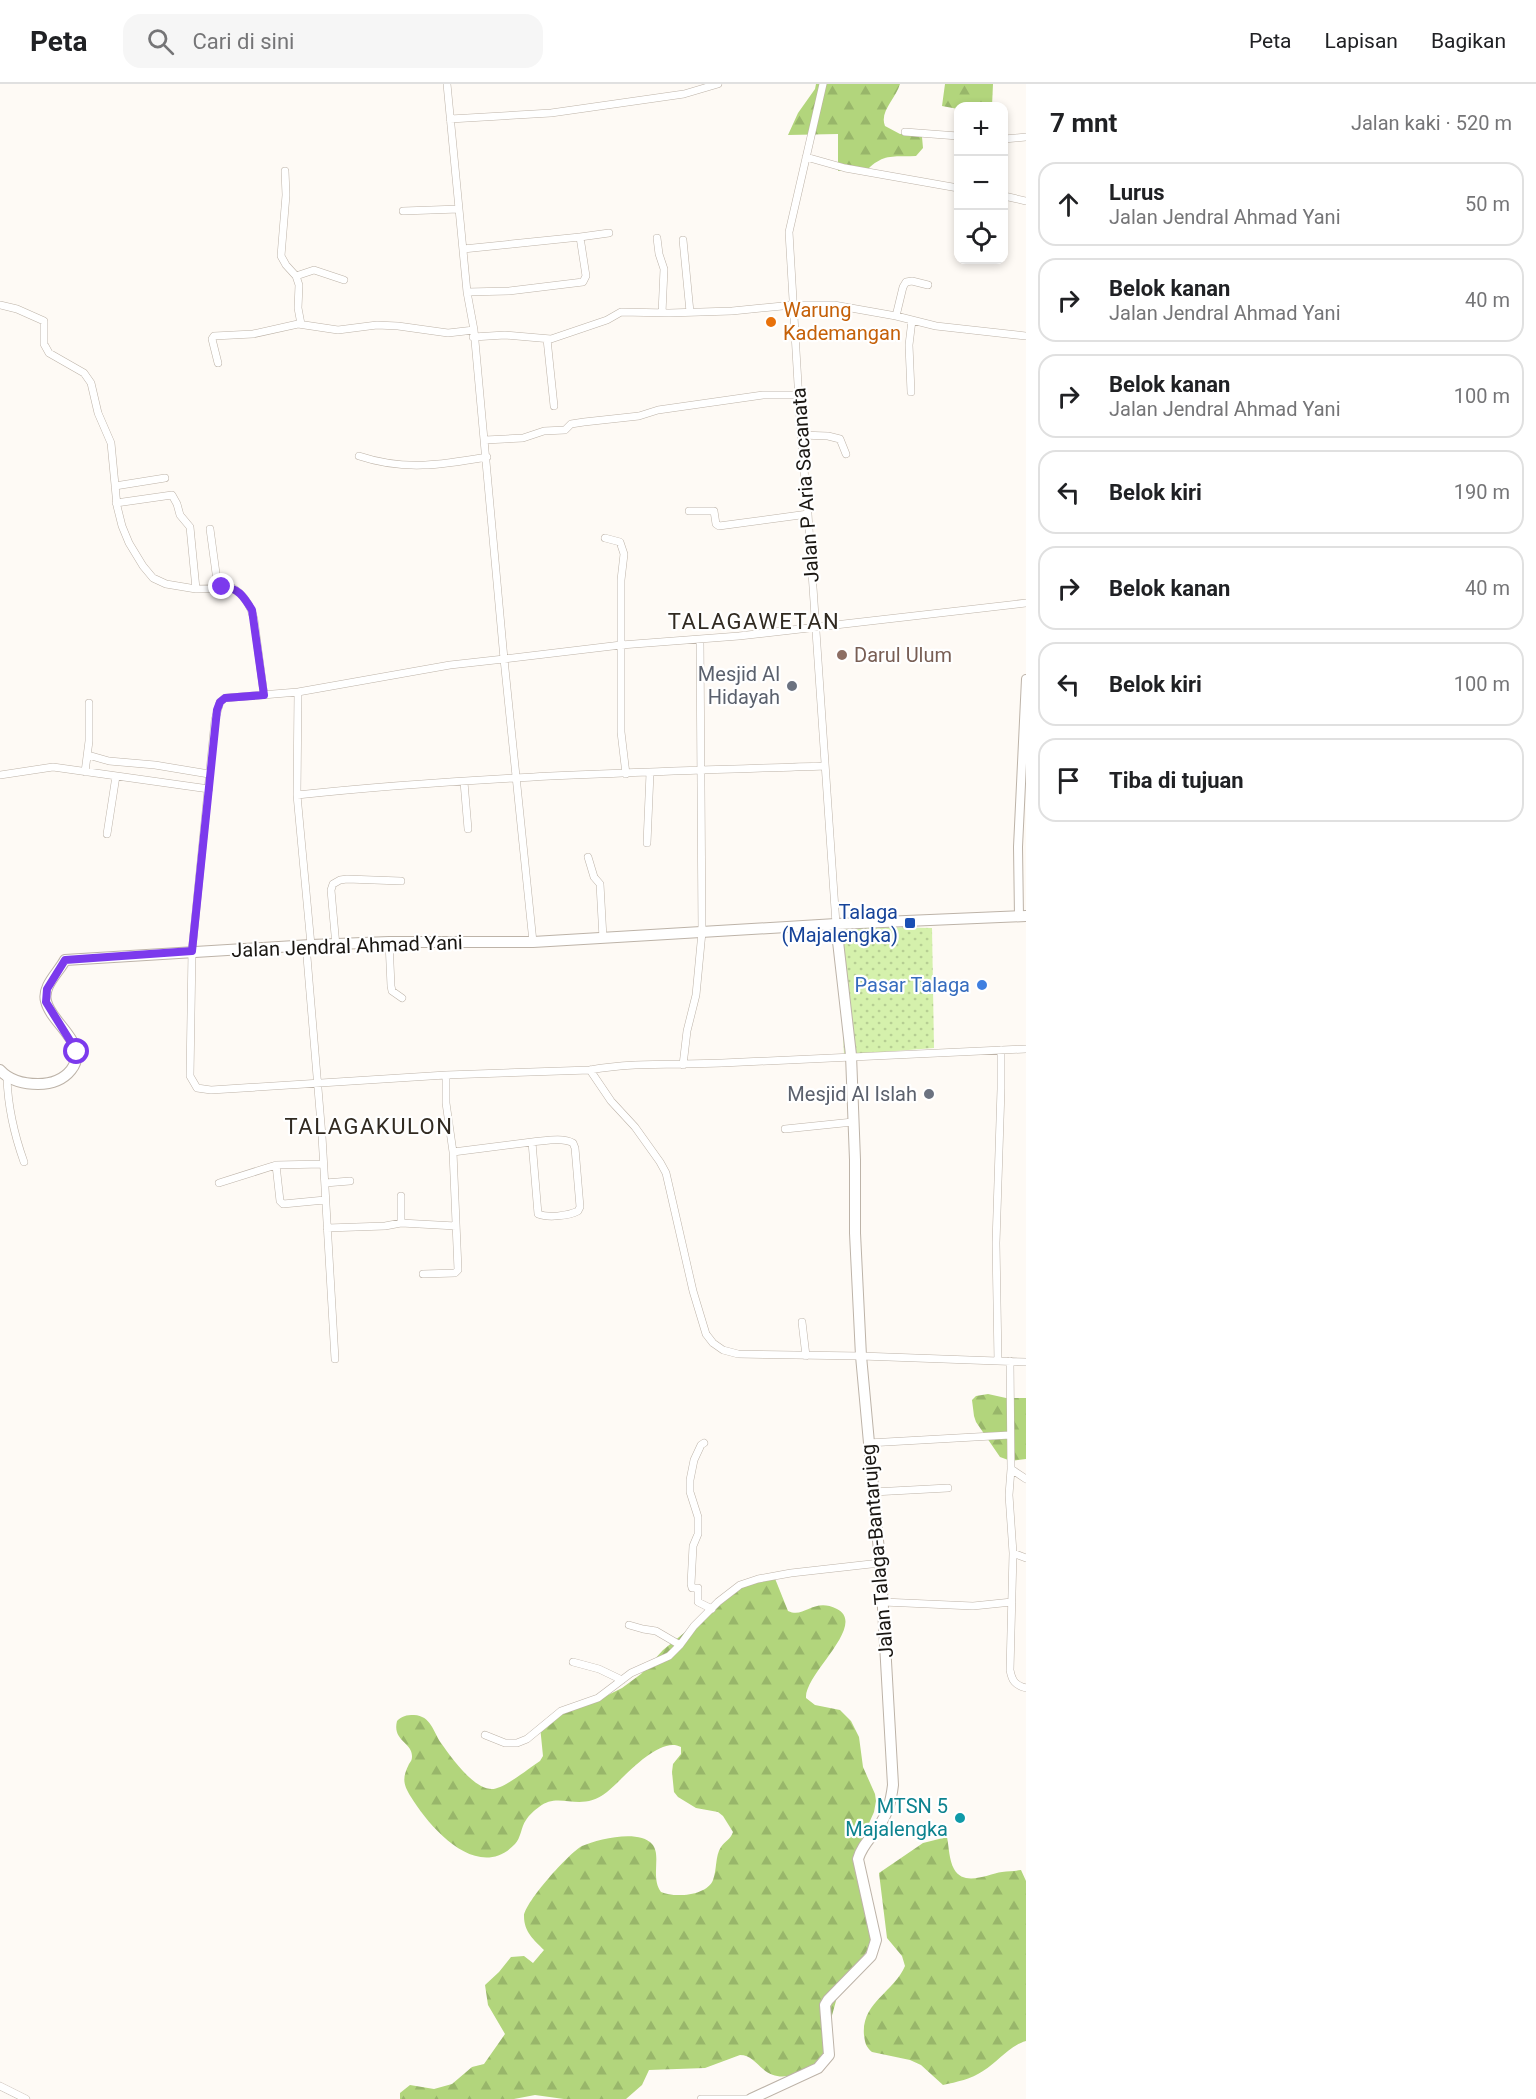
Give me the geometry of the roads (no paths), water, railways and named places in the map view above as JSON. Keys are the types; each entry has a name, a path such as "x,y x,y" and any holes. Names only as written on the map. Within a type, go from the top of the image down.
{"main road":[{"name":"Jalan Jendral Ahmad Yani","path":"4,1074 23,1084 42,1084 65,1077 72,1068 76,1060 76,1048 46,1002 47,989 65,960 309,945 336,946 389,942 534,942 836,924 1022,917"},
{"name":"Jalan Talaga-Bantarujeg","path":"751,2099 818,2068 827,2060 830,2050 825,2005 875,1949 876,1940 858,1859 862,1846 878,1827 888,1810 893,1785 883,1602 861,1356 855,1233 851,1055 836,924"}],"street":[{"path":"447,84 467,292 474,333 487,457 504,658 534,942"},
{"path":"450,119 551,113 684,94 718,84"},
{"name":"Jalan P Aria Sacanata","path":"823,84 789,232 836,924"},
{"path":"905,132 954,136"},
{"path":"1008,138 1026,136"},
{"path":"806,157 845,168 954,187"},
{"path":"285,171 286,195 281,256 286,266 297,276 301,324"},
{"path":"1008,197 1026,201"},
{"path":"403,211 459,209"},
{"path":"463,249 609,233"},
{"path":"467,292 532,289 584,281 586,276 580,237"},
{"path":"657,238 664,269 662,313"},
{"path":"683,240 690,312"},
{"path":"297,276 314,270 344,279"},
{"path":"896,316 906,282 912,281 928,285"},
{"path":"0,305 17,309 44,321 44,344 49,353 88,376 98,413 111,443 116,503 124,534 148,573 161,583 196,589 234,588 245,598 252,610 264,695"},
{"path":"218,363 212,339 214,336 253,334 301,324 338,330 376,325 398,326 448,333 547,339 565,335 621,312 732,311 793,305 834,305 944,327 1026,336"},
{"path":"911,392 909,364 912,320"},
{"path":"547,339 554,406"},
{"path":"485,440 523,438 544,430 565,430 571,424 639,416 658,410 764,395 799,395"},
{"path":"801,435 840,439 846,454"},
{"path":"359,456 402,466 443,464 487,457"},
{"path":"115,486 165,478"},
{"path":"116,503 172,495 180,515 189,527 196,589"},
{"path":"689,511 714,511 716,524 719,526 808,514"},
{"path":"210,529 218,588"},
{"path":"605,538 620,542 623,547 621,732 626,774"},
{"path":"1026,603 700,640 621,645 504,658 450,665 297,692 225,698 220,702 215,720 209,774 192,951 189,1041 190,1076 193,1084 203,1090 446,1075 590,1070 604,1067 1026,1049"},
{"path":"683,1065 687,1031 696,995 702,932 700,640"},
{"path":"1022,917 1018,847 1026,680"},
{"path":"297,692 297,795 325,1183 334,1359"},
{"path":"85,772 88,755 89,703"},
{"path":"88,755 109,761 154,765 209,774"},
{"path":"4,774 53,766 209,789"},
{"path":"297,795 594,773 700,772 825,766"},
{"path":"647,843 650,773"},
{"path":"107,834 116,776"},
{"path":"464,782 468,829"},
{"path":"588,857 594,877 600,884 603,938"},
{"path":"336,946 331,890 333,884 347,879 401,881"},
{"path":"389,942 392,991 402,998"},
{"path":"998,1361 996,1243 1001,1050"},
{"path":"590,1070 611,1101 651,1148 666,1173 706,1334 723,1350 738,1354 1026,1362"},
{"path":"4,1074 13,1128 24,1162"},
{"path":"423,1274 457,1272 459,1268 453,1152 446,1102 446,1075"},
{"path":"785,1129 853,1122"},
{"path":"453,1152 532,1142 569,1141 573,1143 580,1207 578,1211 538,1214 532,1142"},
{"path":"219,1183 276,1165 323,1164"},
{"path":"276,1165 280,1201 283,1204 325,1200"},
{"path":"325,1183 350,1181"},
{"path":"400,1196 401,1223"},
{"path":"327,1228 401,1223 456,1226"},
{"path":"802,1322 806,1356"},
{"path":"1010,1361 1010,1495 1013,1553 1010,1670 1012,1680 1018,1686 1026,1688"},
{"path":"868,1443 1010,1435"},
{"path":"704,1443 694,1460 690,1480 690,1492 698,1517 698,1534 693,1546 691,1584 692,1588 698,1588 698,1602 712,1609"},
{"path":"1011,1469 1026,1479"},
{"path":"873,1492 948,1488"},
{"path":"1013,1553 1026,1558"},
{"path":"485,1735 506,1743 517,1743 527,1738 561,1711 598,1698 631,1673 669,1656 680,1646 694,1626 740,1586 758,1579 880,1563"},
{"path":"883,1602 973,1606 1012,1602"},
{"path":"629,1625 656,1631 680,1646"},
{"path":"573,1662 599,1669 622,1680"},
{"path":"0,2086 26,2099"},
{"path":"701,2099 751,2099"}],"place":[{"name":"Warung Kademangan","path":"771,322"},
{"name":"Darul Ulum","path":"842,655"},
{"name":"Mesjid Al Hidayah","path":"792,686"},
{"name":"Talaga (Majalengka)","path":"910,923"},
{"name":"Pasar Talaga","path":"982,985"},
{"name":"Mesjid Al Islah","path":"929,1094"},
{"name":"MTSN 5 Majalengka","path":"960,1818"}],"district":[{"name":"TALAGAWETAN","path":"754,621"},
{"name":"TALAGAKULON","path":"369,1126"}]}
